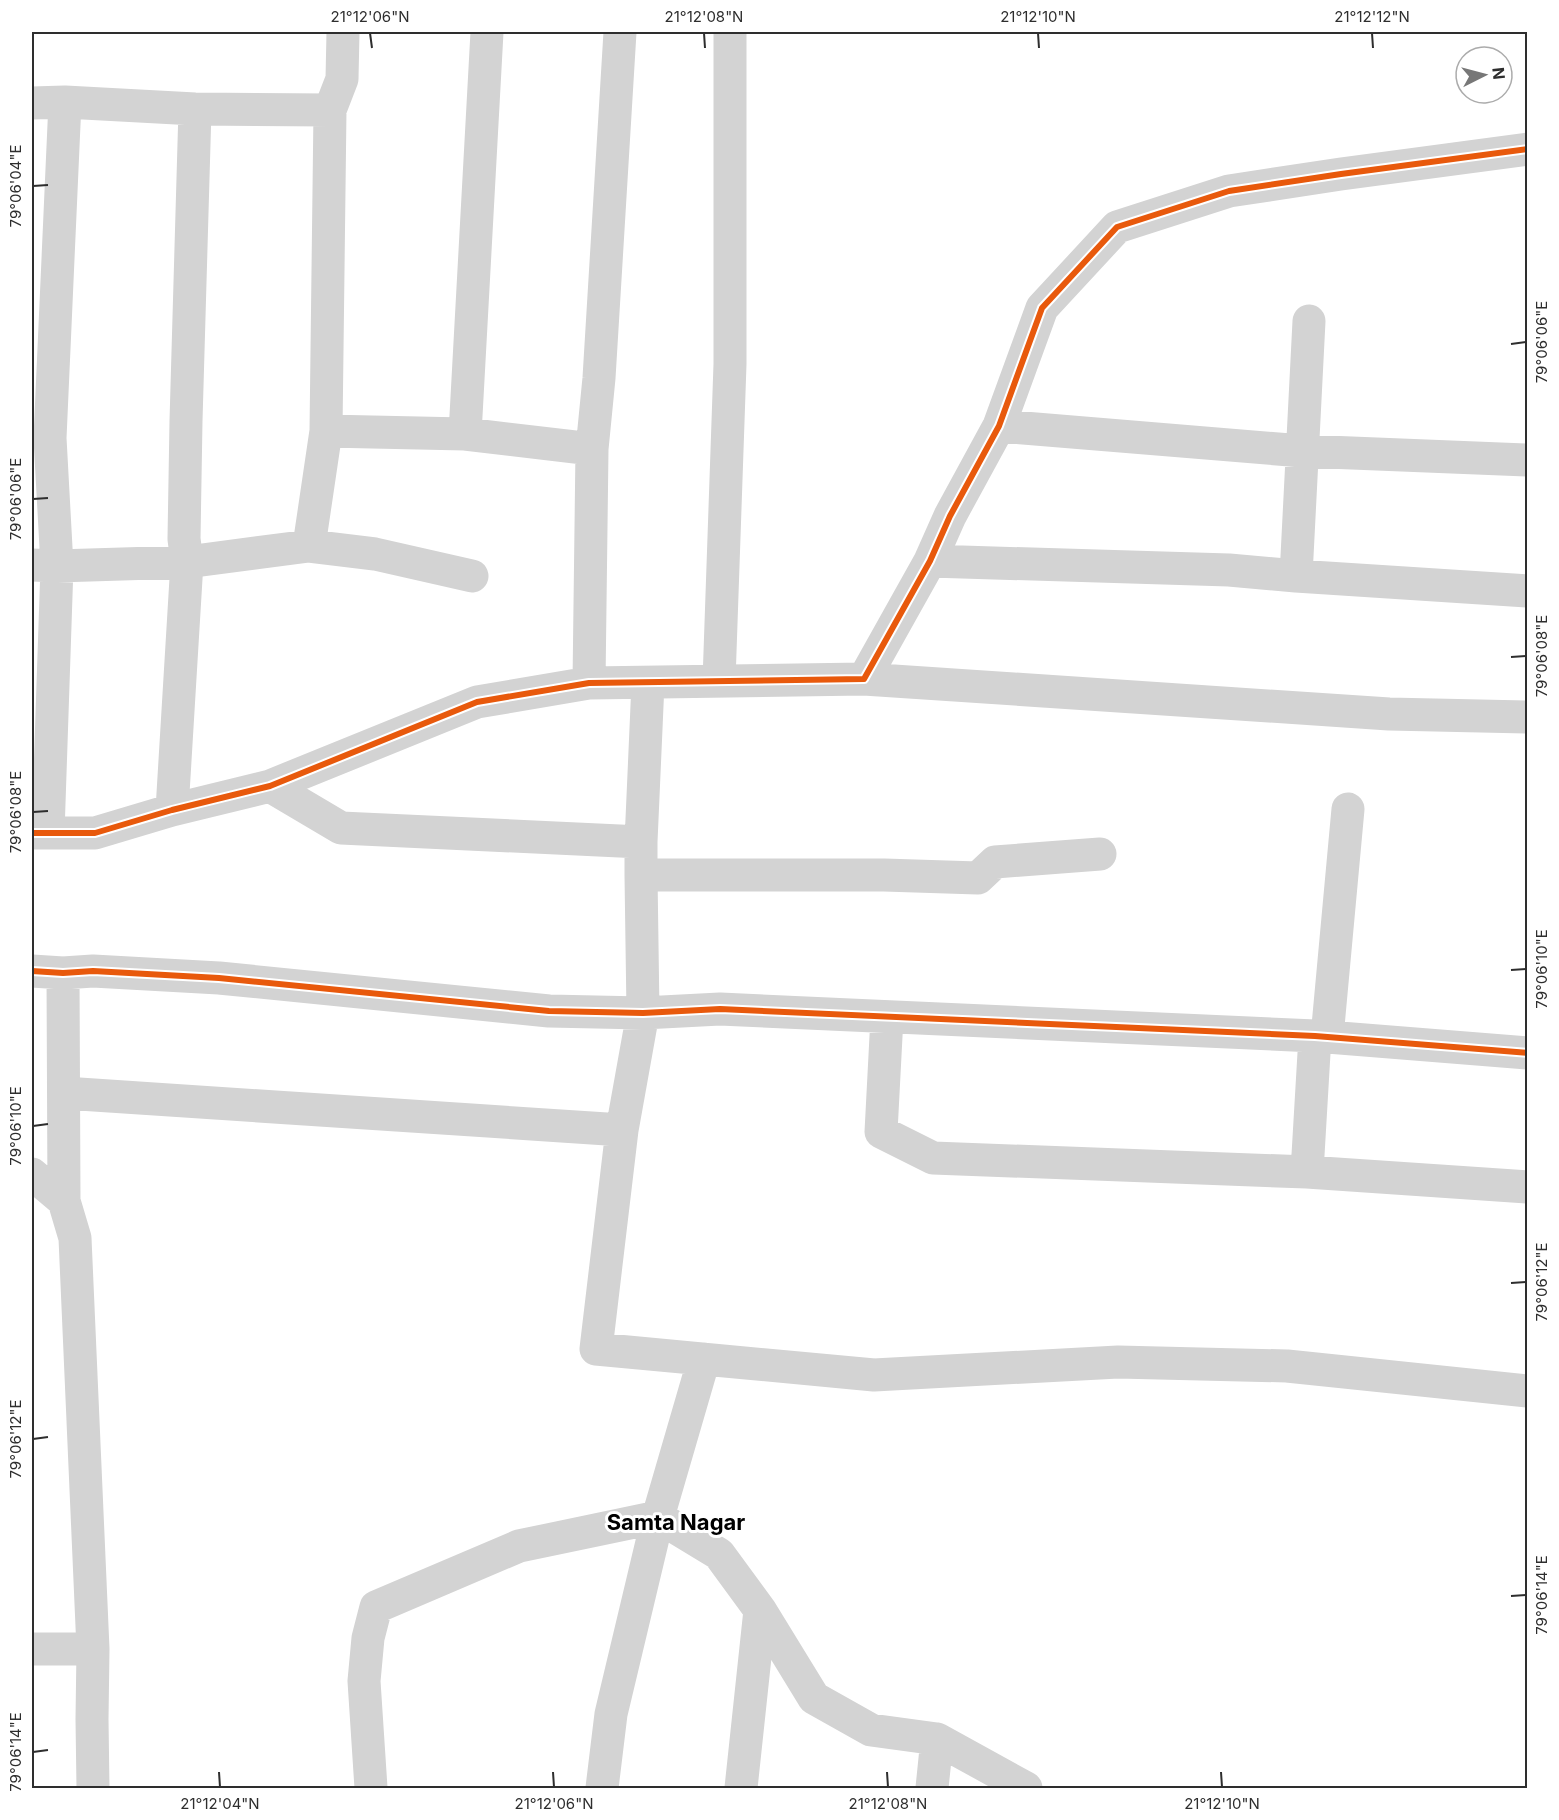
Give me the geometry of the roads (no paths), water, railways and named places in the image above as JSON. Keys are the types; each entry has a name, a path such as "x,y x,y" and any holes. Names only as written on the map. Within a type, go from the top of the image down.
{"street":[{"path":"309,546 326,431 330,110 342,79 343,32"},
{"path":"465,434 487,32"},
{"path":"589,683 592,449 599,378 620,32"},
{"path":"719,681 730,364 730,32"},
{"path":"32,103 65,102 195,109 330,110"},
{"path":"65,102 44,566 40,833 95,833 172,810 270,786 477,702 589,683 864,679 1389,714 1527,717"},
{"path":"172,810 187,562 184,539 186,422 195,109"},
{"path":"864,679 930,561 999,426 1042,308 1117,227 1229,191 1527,149"},
{"path":"1296,576 1309,321"},
{"path":"999,426 1302,451 1527,460"},
{"path":"326,431 465,434 592,449"},
{"path":"44,566 187,562 309,546 375,554 472,576"},
{"path":"930,561 1229,570 1527,591"},
{"path":"648,683 641,842 643,1013 622,1130 596,1349 874,1376 1118,1362 1287,1366 1527,1391"},
{"path":"270,786 341,828 641,842"},
{"path":"1307,1172 1348,809"},
{"path":"641,875 884,875 978,878 995,862 1100,854"},
{"path":"93,1788 93,1649 75,1238 64,1201 64,1093 47,972 93,970 219,978 549,1011 643,1013 720,1009 1321,1036 1527,1053"},
{"path":"887,1017 881,1132 933,1158 1307,1172 1527,1187"},
{"path":"64,1093 622,1130"},
{"path":"32,1174 64,1201"},
{"path":"602,1788 611,1714 658,1517 704,1359"},
{"path":"371,1788 364,1681 368,1638 376,1607 519,1546 658,1517 719,1554 760,1610 814,1698 871,1730 937,1739 1026,1788"},
{"path":"741,1788 760,1610"},
{"path":"32,1649 93,1649"},
{"path":"932,1788 937,1739"}],"district":[{"name":"Samta Nagar","path":"676,1522"}]}
